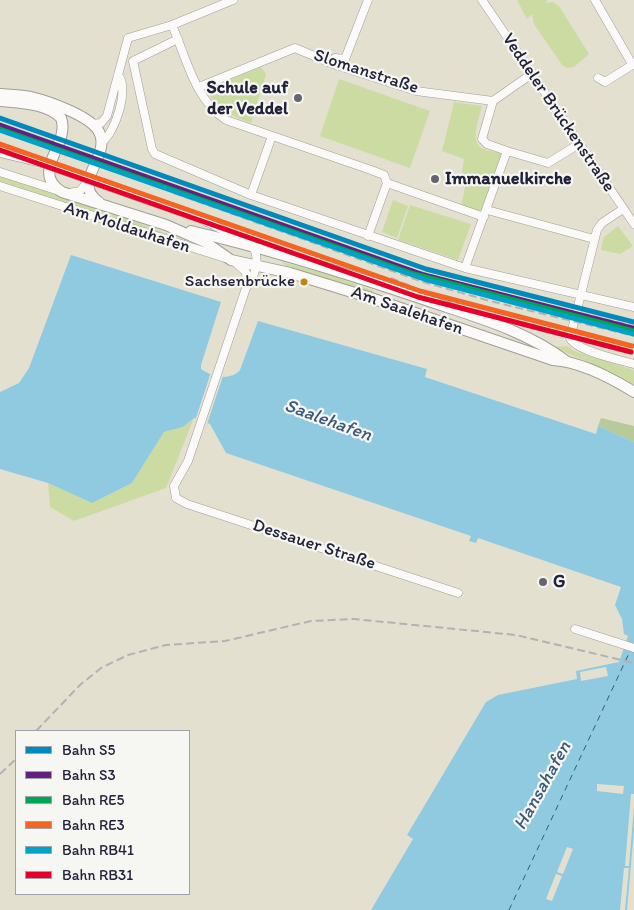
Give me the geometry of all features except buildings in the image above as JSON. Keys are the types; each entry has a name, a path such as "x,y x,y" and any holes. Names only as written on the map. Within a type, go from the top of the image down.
{"main road":[{"path":"0,94 33,98 70,111 90,123 100,132 101,143 84,179 92,196 102,204"},
{"path":"0,101 32,105 55,113 61,118 63,125 49,167 50,182 62,192 166,225 205,242 231,260"},
{"path":"63,125 76,120 90,123"},
{"name":"Am Saalehafen","path":"166,225 252,245 354,276 492,322 551,350 566,361 600,374 634,392"},
{"name":"Am Moldauhafen","path":"231,260 254,262"},
{"name":"Am Saalehafen","path":"254,262 368,297 553,360 566,361"}],"street":[{"path":"90,123 101,123 107,116 126,42 132,36 172,25 233,0"},
{"path":"333,64 335,58 345,59 368,0"},
{"name":"Veddeler Brückenstraße","path":"482,0 634,224"},
{"path":"595,0 633,64 605,82 598,78"},
{"path":"172,25 199,87 213,111 226,120 384,175 387,183 368,236"},
{"path":"178,39 135,59 134,67 153,152 251,195 465,268 634,307"},
{"name":"Slomanstraße","path":"199,87 295,48 333,64 416,91 493,101"},
{"path":"533,73 493,101 482,138 487,144 548,163 579,144"},
{"path":"101,143 109,136 122,101 122,84 118,75"},
{"path":"251,195 272,136"},
{"path":"465,268 486,214 507,151"},
{"name":"Am Moldauhafen","path":"0,153 101,184 201,219 252,245"},
{"path":"30,181 40,179 49,167"},
{"path":"0,172 62,192 72,193 80,191 84,179"},
{"path":"387,183 486,214 594,239"},
{"name":"Am Moldauhafen","path":"0,186 200,252 231,260"},
{"path":"623,208 602,223 594,239 570,333 572,343 634,364"},
{"path":"246,288 254,262 252,245"},
{"name":"Am Saalehafen","path":"254,262 262,254 320,270 354,276"},
{"path":"231,260 244,269 247,278"},
{"path":"246,288 247,278 254,262"},
{"name":"Dessauer Straße","path":"246,288 188,461 174,486 174,492 178,500 458,593"},
{"path":"575,629 634,648"}],"green space":[{"path":"517,0 548,0 545,3 553,2 559,6 589,54 574,67 567,68 562,65 534,24 532,14 527,19"},
{"path":"261,67 266,74 251,123 224,111 210,96 207,89"},
{"path":"339,79 430,111 410,168 320,136"},
{"path":"454,102 482,106 476,132 477,142 484,149 503,153 481,212 461,207 466,182 461,178 464,159 442,151"},
{"path":"0,175 107,211 105,216 0,181"},
{"path":"393,200 408,206 397,238 382,232"},
{"path":"410,205 471,224 458,260 398,240"},
{"path":"113,213 201,247 111,219"},
{"path":"618,226 633,246 620,254 601,250 604,237"},
{"path":"282,262 331,275 374,291 372,295 290,270"},
{"path":"583,336 634,349 634,354 616,347 584,341"},
{"path":"567,346 574,351 634,370 634,385 616,374 553,347"},
{"path":"194,418 166,488 74,521 50,507 48,483 92,503 132,483 164,432 183,427"},
{"path":"601,418 634,426 634,442 598,426"}],"water":[{"path":"71,255 221,302 201,365 201,369 216,376 232,376 240,370 258,321 427,369 425,377 596,434 598,426 634,442 634,830 627,910 371,910 413,839 407,835 486,702 498,695 577,679 576,671 619,662 628,636 624,634 622,619 615,605 621,587 478,538 476,543 469,541 471,536 226,453 210,424 194,418 183,427 164,432 132,483 92,503 48,483 0,469 0,392 19,383 29,368"}],"pier":[{"path":"211,372 224,373 207,424 195,421"},
{"path":"606,667 608,676 581,681 580,672"},
{"path":"597,784 624,786 623,794 597,791"},
{"path":"631,794 634,794 634,807 629,866 625,866"},
{"path":"567,847 573,849 563,874 557,872"},
{"path":"624,868 629,868 625,910 620,910"},
{"path":"556,874 562,876 552,901 546,899"}],"ferry route":[{"path":"509,910 631,649"}],"railway":[{"path":"0,125 410,269 491,292 634,326"},
{"path":"174,193 423,282 490,301 634,336"},
{"path":"391,278 425,292 458,302 634,346"},
{"path":"37,730 80,685 101,668 128,655 166,645 225,641 311,621 354,619 516,635 634,663"},
{"path":"0,774 15,760"}],"rail line":[{"name":"S5","path":"0,118 426,269 634,322"},
{"name":"S3","path":"0,125 424,275 632,328"},
{"name":"RE5","path":"0,129 414,274 634,331"},
{"name":"RB41","path":"2,131 424,279 634,334"},
{"name":"RE3","path":"0,144 420,291 632,346"},
{"name":"RB31","path":"0,150 418,297 631,352"}],"place":[{"name":"Schule auf der Veddel","path":"298,98"},
{"name":"Immanuelkirche","path":"435,179"},
{"name":"Sachsenbrücke","path":"304,282"},
{"name":"G","path":"543,582"}],"water label":[{"name":"Saalehafen","path":"328,421"},
{"name":"Hansahafen","path":"543,786"}]}
